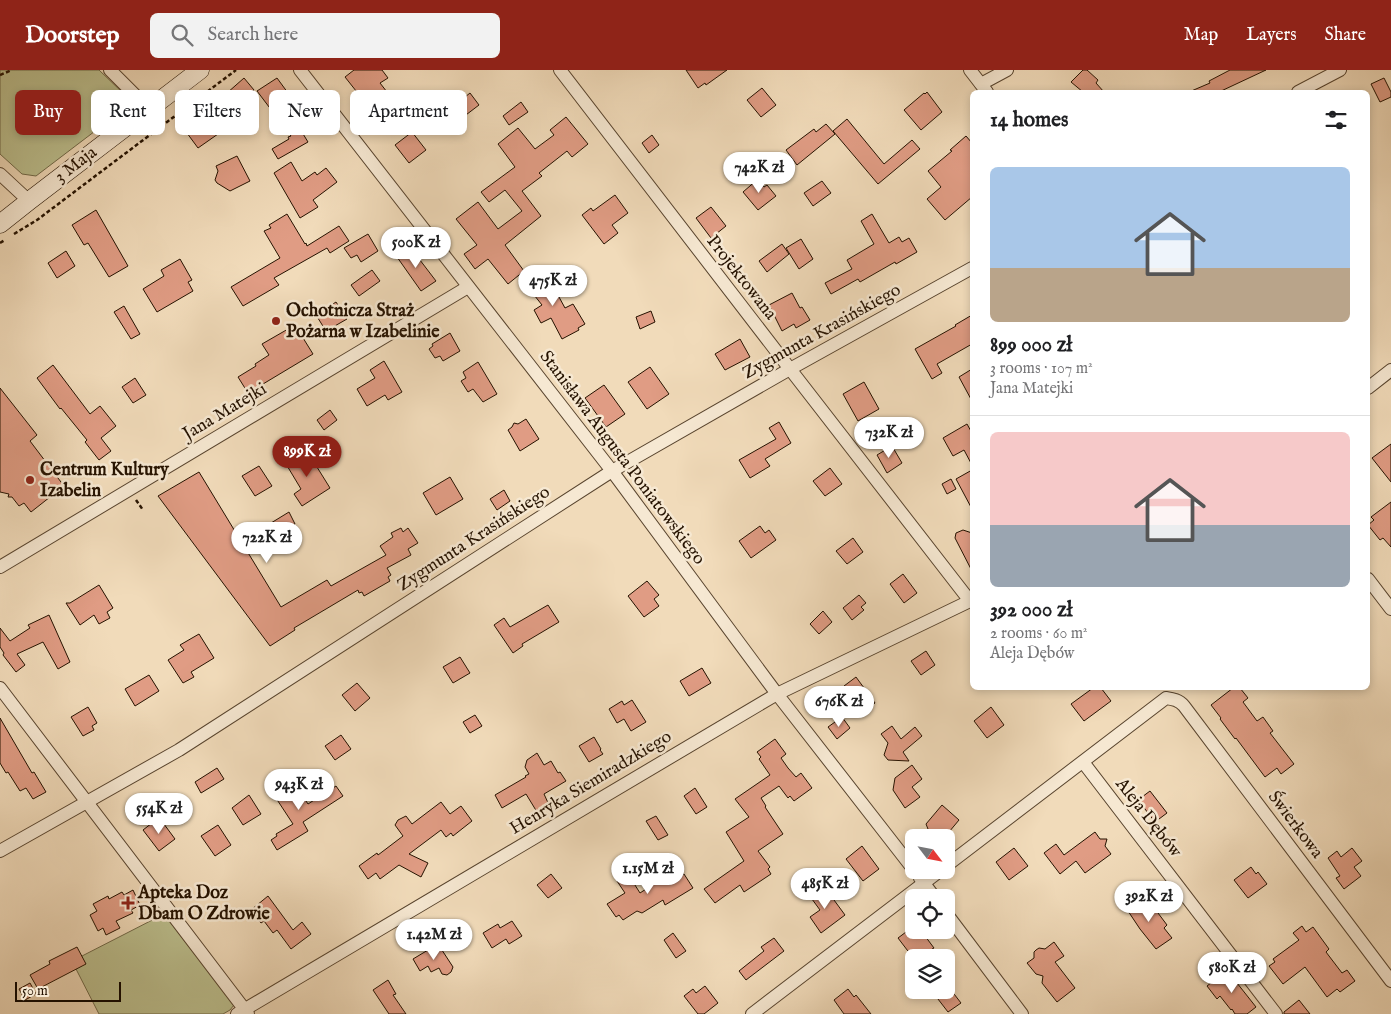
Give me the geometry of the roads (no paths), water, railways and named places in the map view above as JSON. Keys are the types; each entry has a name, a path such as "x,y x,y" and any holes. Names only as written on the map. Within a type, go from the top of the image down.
{"street":[{"path":"110,70 131,90"},
{"name":"3 Maja","path":"165,97 200,70"},
{"name":"Stanisława Augusta Poniatowskiego","path":"300,70 612,471 777,694 905,858"},
{"name":"Projektowana","path":"560,70 790,369 970,597"},
{"path":"970,70 984,88 1007,70"},
{"path":"1302,90 1340,70"},
{"name":"3 Maja","path":"0,224 116,135"},
{"path":"0,174 29,201"},
{"name":"Zygmunta Krasińskiego","path":"0,851 179,750 612,471 970,269"},
{"name":"Jana Matejki","path":"0,567 468,287"},
{"path":"1370,386 1391,370"},
{"path":"1370,582 1391,609"},
{"name":"Henryka Siemiradzkiego","path":"243,1013 777,694 970,601"},
{"path":"0,688 243,1013"},
{"name":"Świerkowa","path":"1083,762 1166,698 1177,700 1184,706 1391,981"},
{"path":"955,859 1083,762"},
{"name":"Aleja Dębów","path":"1083,762 1276,1014"},
{"name":"Stanisława Augusta Poniatowskiego","path":"921,879 928,889"},
{"path":"752,1014 766,1010 929,879"},
{"path":"955,925 1022,1014"}],"place":[{"name":"Ochotnicza Straż Pożarna w Izabelinie","path":"276,321"},
{"name":"Centrum Kultury Izabelin","path":"30,480"},
{"name":"Apteka Doz Dbam O Zdrowie","path":"128,903"}]}
